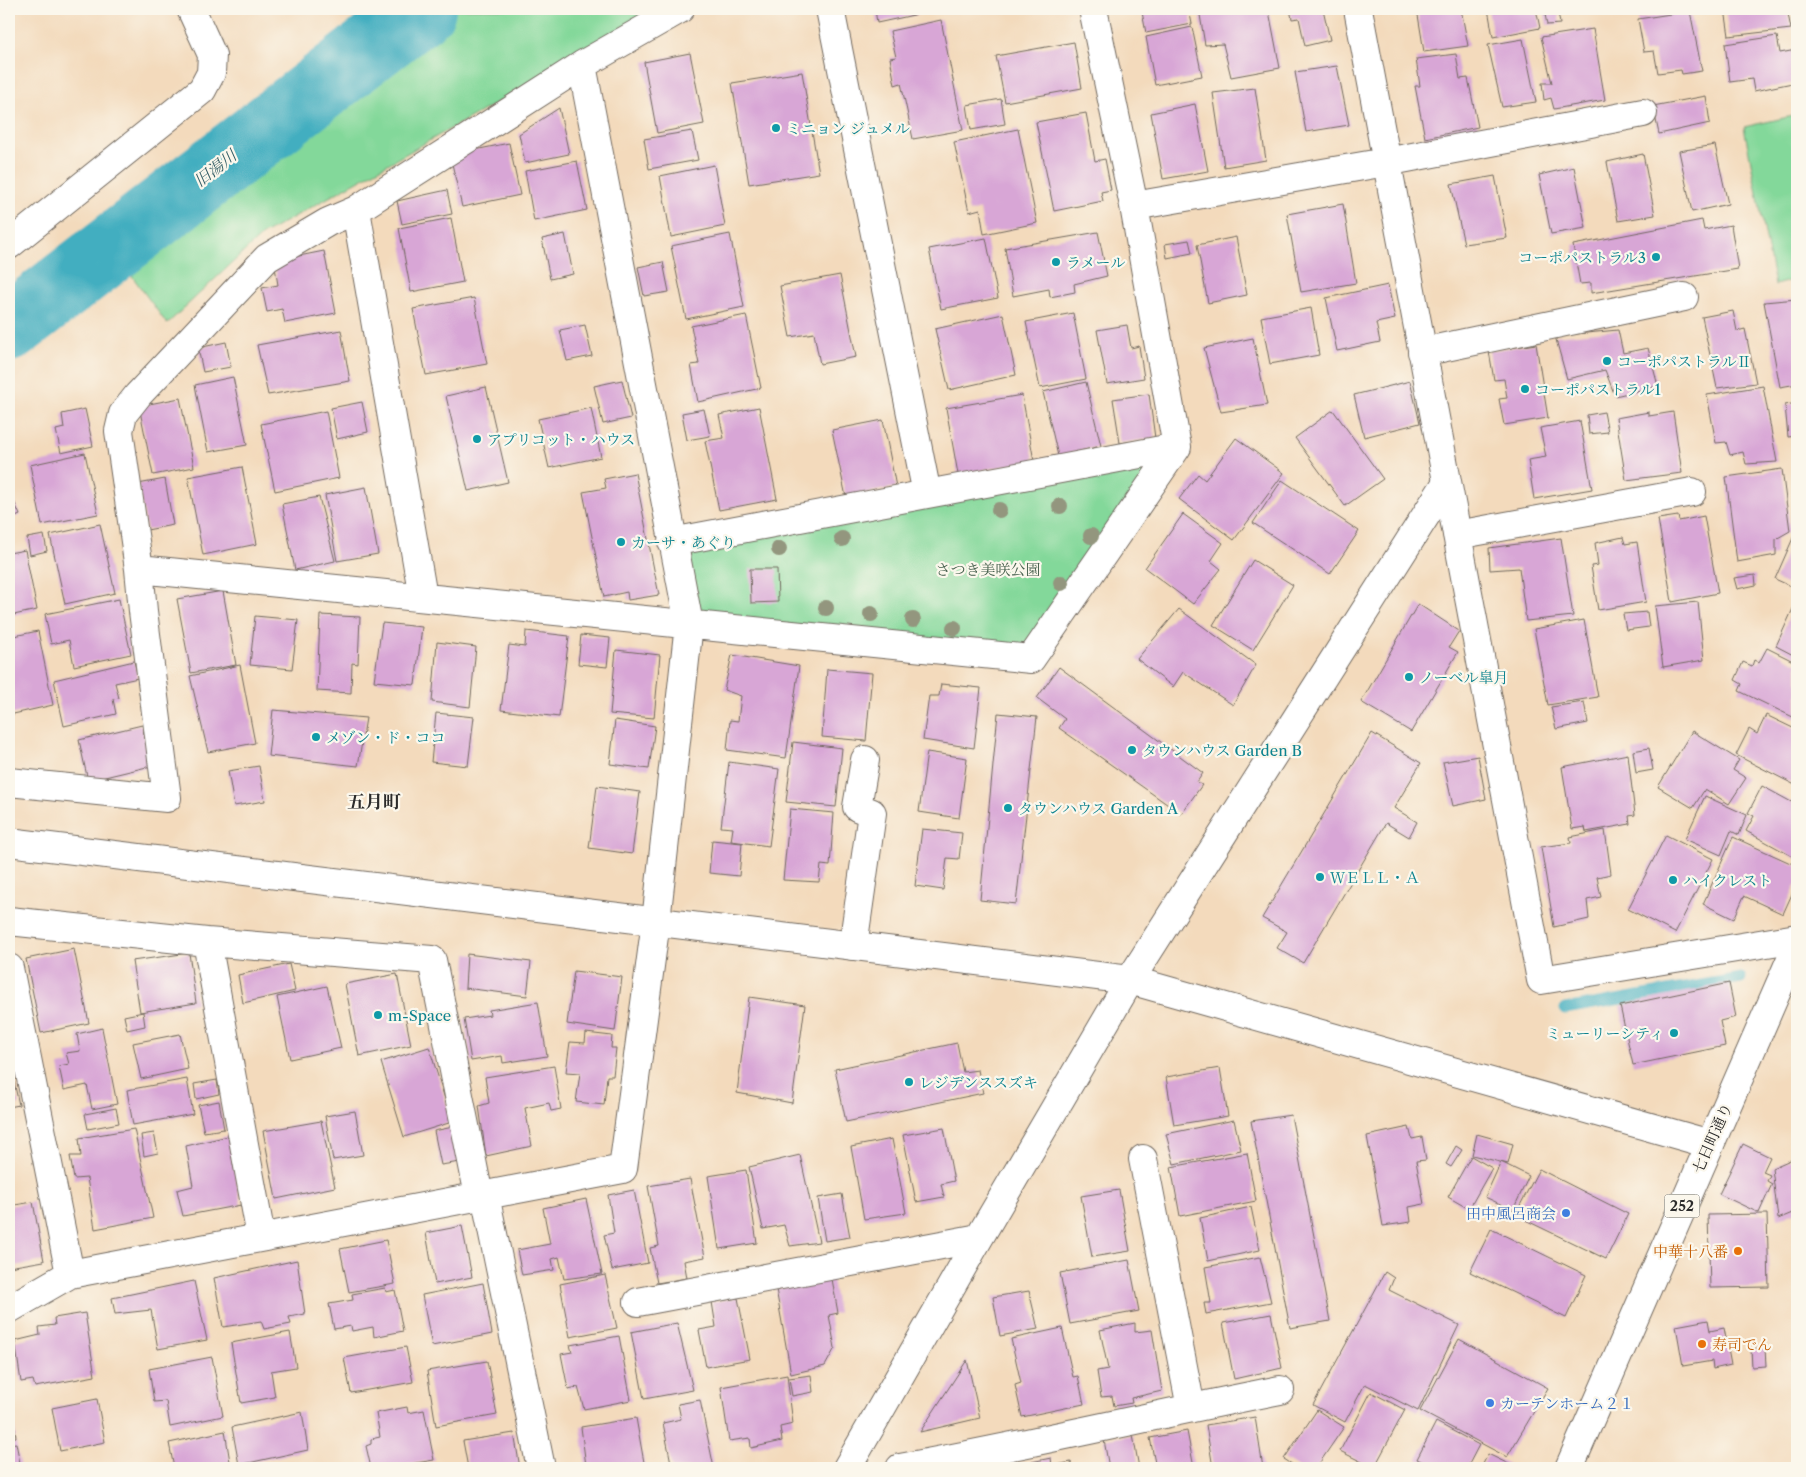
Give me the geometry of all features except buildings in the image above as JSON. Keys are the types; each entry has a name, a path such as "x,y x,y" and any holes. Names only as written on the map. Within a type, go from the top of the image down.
{"main road":[{"path":"9,245 202,90 211,73 212,55 191,9"},
{"path":"9,782 167,798 143,611 140,569 119,431 123,414 138,395 267,258 328,222 356,210 582,65 680,9"},
{"path":"830,9 928,494"},
{"path":"140,569 1031,659 1177,447 1134,206 1093,9"},
{"path":"1358,9 1541,980 1797,938"},
{"path":"9,1309 70,1274 623,1169 656,922 689,624 582,65"},
{"path":"1134,206 1386,162 1644,113"},
{"path":"356,210 423,597"},
{"path":"1422,352 1684,297"},
{"path":"672,542 1177,447"},
{"path":"847,1468 1130,980 1447,482"},
{"path":"1457,535 1692,492"},
{"path":"853,946 872,813 857,807 865,760"},
{"path":"9,842 1130,980 1710,1144"},
{"path":"9,921 207,942 432,960 541,1468"},
{"path":"207,942 261,1237"},
{"name":"七日町通り","path":"1569,1468 1797,945"},
{"path":"9,968 70,1274"},
{"path":"1143,1159 1191,1408"},
{"path":"638,1302 979,1238"},
{"path":"900,1468 984,1461 1191,1408 1280,1390"}],"green space":[{"path":"442,9 657,9 498,102 262,235 167,324 116,254 374,56"},
{"path":"1797,115 1797,279 1775,285 1744,127"},
{"name":"さつき美咲公園","path":"1155,461 1026,649 698,616 685,550"}],"waterway":[{"name":"旧湯川","path":"9,328 422,9"},
{"path":"1565,1009 1741,978"}],"place":[{"name":"ミニョン ジュメル","path":"776,128"},
{"name":"コーポパストラル3","path":"1656,257"},
{"name":"ラメール","path":"1056,262"},
{"name":"コーポパストラルⅡ","path":"1607,361"},
{"name":"コーポパストラル1","path":"1525,389"},
{"name":"アプリコット・ハウス","path":"477,439"},
{"name":"カーサ・あぐり","path":"621,542"},
{"name":"ノーベル皐月","path":"1409,677"},
{"name":"メゾン・ド・ココ","path":"316,737"},
{"name":"タウンハウス Garden B","path":"1132,750"},
{"name":"タウンハウス Garden A","path":"1008,808"},
{"name":"ＷＥＬＬ・Ａ","path":"1320,877"},
{"name":"ハイクレスト","path":"1673,880"},
{"name":"m-Space","path":"378,1015"},
{"name":"ミューリーシティ","path":"1674,1033"},
{"name":"レジデンススズキ","path":"909,1082"},
{"name":"田中風呂商会","path":"1566,1213"},
{"name":"中華十八番","path":"1738,1251"},
{"name":"寿司でん","path":"1702,1344"},
{"name":"カーテンホーム２１","path":"1490,1403"}],"district":[{"name":"五月町","path":"374,802"}]}
